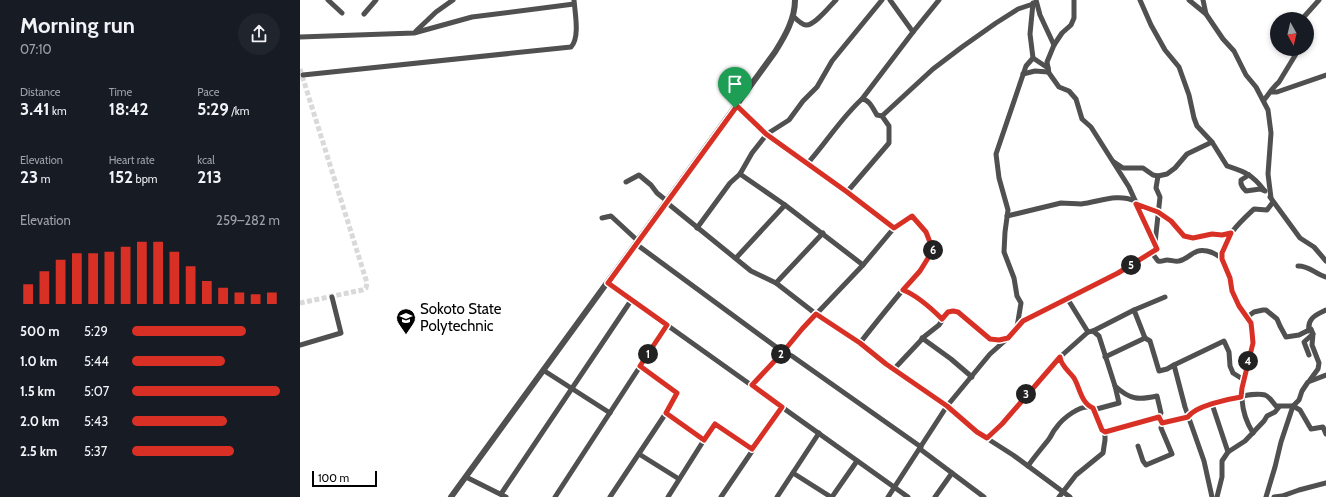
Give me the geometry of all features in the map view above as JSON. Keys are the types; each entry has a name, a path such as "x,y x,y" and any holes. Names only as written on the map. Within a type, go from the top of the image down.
{"street":[{"path":"328,0 342,13"},
{"path":"364,14 376,0"},
{"path":"793,16 804,24 810,25 816,21 836,0"},
{"path":"697,228 726,189 740,174 752,153 766,134 789,120 803,101 817,88 832,61 882,0"},
{"path":"890,0 913,32"},
{"path":"806,164 816,154 850,110 862,99 939,0"},
{"path":"888,497 947,406 990,354 1008,338 1023,321 1118,273 1157,249 1122,174 1091,127 1082,119 1076,99 1069,91 1059,87 1053,80 1048,70 1047,62 1054,45 1062,33 1071,25 1074,18 1074,0"},
{"path":"1140,0 1151,25 1165,50 1179,67 1189,95 1197,126 1212,142 1227,166 1243,171 1255,178 1283,213 1300,238 1314,247 1326,261"},
{"path":"1189,0 1206,14 1223,39 1234,51 1246,75 1256,87 1268,110 1271,133 1268,174 1272,200 1267,210 1254,209 1231,233 1222,253 1222,259 1230,278 1232,291 1239,306 1251,323 1253,343 1241,397 1245,419 1253,433"},
{"path":"1203,0 1206,14"},
{"path":"1308,12 1319,0"},
{"path":"414,33 448,1"},
{"path":"451,497 775,52 785,36 793,16 796,1"},
{"path":"300,37 414,33 472,17 574,2 576,36 574,44 571,47 303,75"},
{"path":"1035,2 1054,45"},
{"path":"1035,2 1030,34 1033,58 1048,70"},
{"path":"882,116 933,69 962,47 996,23 1035,2"},
{"path":"1264,100 1272,92 1295,56"},
{"path":"1017,328 1021,303 1017,296 1014,278 1004,252 1008,210 999,178 996,154 1026,66 1033,58"},
{"path":"1023,74 1034,71 1048,70"},
{"path":"1272,92 1277,92 1326,75"},
{"path":"847,192 889,143 889,126 882,116 877,115 866,100 862,99"},
{"path":"736,106 766,134 894,228"},
{"path":"1112,161 1124,168 1143,168 1153,175 1158,176 1167,174 1175,168 1187,154 1212,142"},
{"path":"626,182 639,174 657,193 697,228 751,271 776,283 816,314 860,343 947,406 977,432 1028,466 1060,495 1070,497"},
{"path":"740,174 786,205 863,265"},
{"path":"1249,175 1241,180 1240,184 1242,188 1246,192 1260,188 1264,190"},
{"path":"1155,244 1160,197 1156,188 1158,176"},
{"path":"1007,216 1042,209 1053,205 1066,203 1080,204 1121,197 1158,212 1171,221 1184,236 1193,238 1212,234 1222,235 1231,233"},
{"path":"736,258 786,205"},
{"path":"602,218 611,216 637,243 783,352 792,356 920,448 952,473 976,495 984,497"},
{"path":"752,385 802,329 863,265 894,228 912,216 926,232 933,250 920,271 860,343"},
{"path":"776,283 823,233"},
{"path":"1152,253 1158,261 1162,262 1167,260 1179,261 1199,250 1208,251 1222,259"},
{"path":"1298,266 1305,266 1321,276 1326,277"},
{"path":"608,283 908,497"},
{"path":"903,290 913,295 942,319"},
{"path":"300,345 342,333 332,297"},
{"path":"1028,466 1061,422 1073,413 1119,403 1099,336 1091,332 1067,298"},
{"path":"987,438 1002,424 1060,357 1091,332 1134,310 1165,298"},
{"path":"466,477 504,496 572,388 632,299"},
{"path":"1134,310 1145,338 1150,341 1159,371 1167,369 1224,341 1229,352 1232,373 1244,380"},
{"path":"1247,317 1254,312 1266,310 1277,318 1286,337 1311,332"},
{"path":"1266,497 1281,442 1293,406 1299,400 1302,390 1318,369 1319,363 1312,345 1311,332 1308,325 1311,318 1326,310"},
{"path":"894,369 922,338 939,325 948,312 955,311 990,339 999,340 1008,338"},
{"path":"554,497 667,325"},
{"path":"1309,355 1304,342 1311,332"},
{"path":"922,338 951,359 972,377"},
{"path":"1106,357 1145,338"},
{"path":"1060,357 1060,361 1072,376 1081,396 1091,408 1102,430 1105,432 1103,453 1076,475 1060,495"},
{"path":"1174,365 1188,417 1204,462 1212,497"},
{"path":"610,497 666,413 677,393 640,366"},
{"path":"543,370 610,413"},
{"path":"1310,380 1325,377"},
{"path":"1115,386 1120,391 1140,399 1157,396 1161,413 1159,417 1162,423 1161,428 1172,454 1146,465 1143,461 1138,446"},
{"path":"1162,423 1188,417 1191,413 1212,404 1241,397 1263,395 1269,397 1276,406 1293,406 1300,410 1311,429 1323,427 1326,434"},
{"path":"1212,404 1228,452"},
{"path":"721,497 752,449 782,407"},
{"path":"1217,497 1222,477 1222,461 1228,452 1245,441 1267,416 1275,412 1279,407"},
{"path":"666,413 704,440"},
{"path":"1105,432 1159,417"},
{"path":"668,497 715,424 752,449"},
{"path":"777,497 819,433"},
{"path":"639,454 679,479"},
{"path":"793,473 832,497 857,460"},
{"path":"935,497 952,473"},
{"path":"1274,497 1326,484"}],"tunnel":[{"path":"300,69 367,283 366,288 362,290 300,303"}],"place":[{"name":"Sokoto State Polytechnic","path":"406,335"}],"route":[{"path":"737,106 766,134 894,228 912,216 926,232 933,250 929,259 920,271 903,290 913,295 942,319 948,312 958,312 990,339 999,340 1008,338 1023,321 1118,273 1157,249 1136,204 1158,212 1171,221 1184,236 1193,238 1212,234 1222,235 1231,233 1222,253 1222,259 1230,278 1232,291 1239,306 1251,323 1253,343 1241,397 1220,401 1206,406 1182,419 1162,423 1159,417 1105,432 1102,430 1098,422 1093,408 1089,406 1081,396 1076,382 1060,361 1060,357 1024,396 1002,424 987,438 977,432 947,406 886,364 860,343 816,314 752,385 782,407 752,449 715,424 704,440 666,413 677,393 640,366 667,325 608,283 735,108 737,106"}]}
